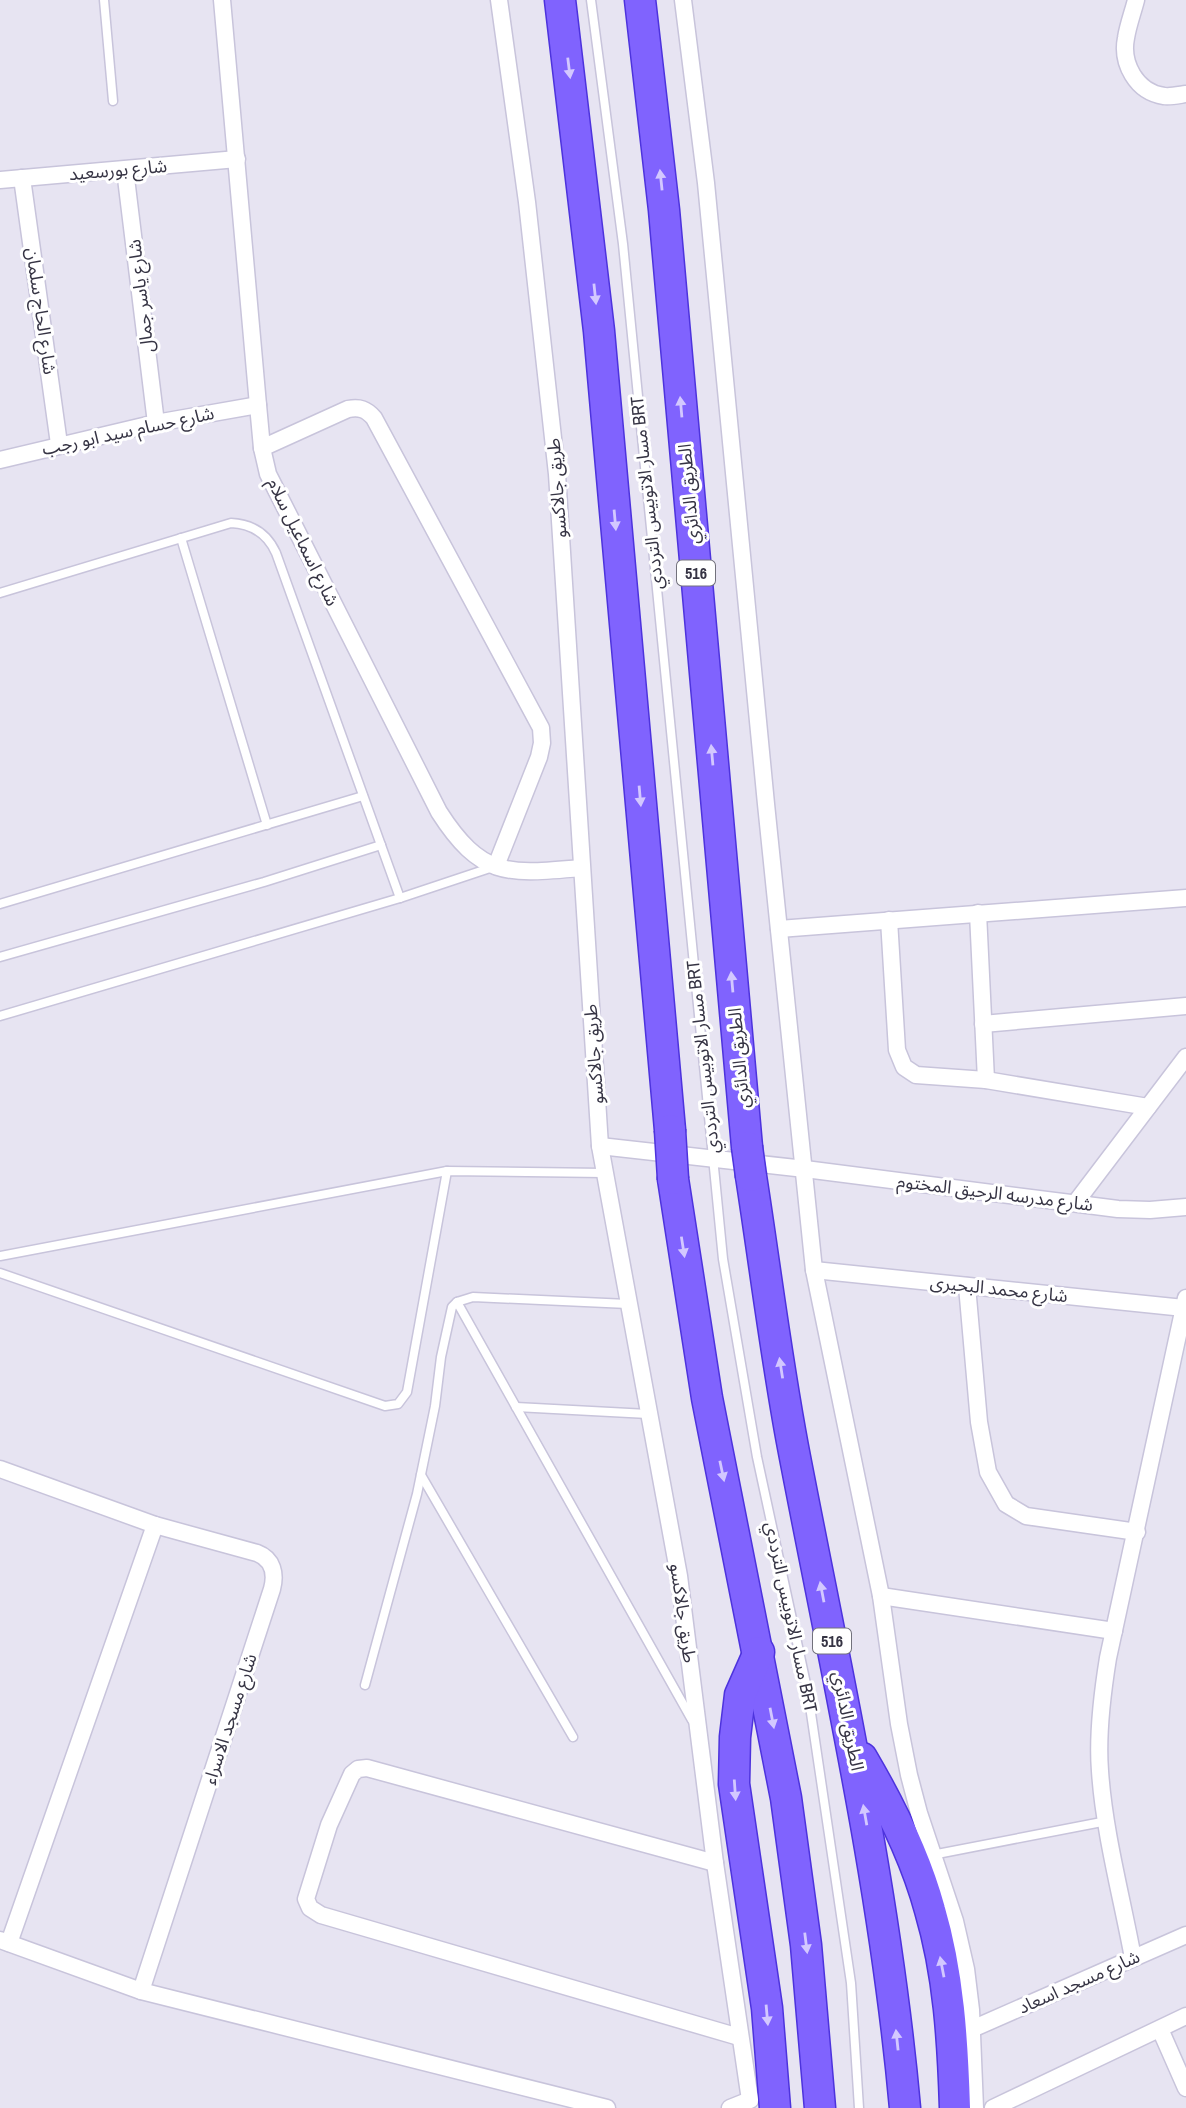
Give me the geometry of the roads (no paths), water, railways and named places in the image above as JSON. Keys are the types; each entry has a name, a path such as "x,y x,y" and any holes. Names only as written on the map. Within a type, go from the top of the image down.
{"highway":[{"path":"560,0 598,331 673,1179 706,1398 778,1749 797,1871 814,2018 820,2108"},
{"name":"الطريق الدائري","path":"640,0 664,210 749,1162 793,1444 852,1741 882,1918 905,2108"},
{"path":"759,1652 740,1695 735,1737 734,1784 767,2008 762,2104"},
{"path":"852,1741 884,1795 930,1909 950,2017 955,2108"}],"street":[{"name":"شارع اسماعيل سلام","path":"222,0 262,448 273,486 439,812 462,845 478,858 496,866 525,873 581,868"},
{"name":"طريق جالاكسو","path":"499,0 527,202 556,474 600,1146 679,1576 739,2037 762,2104"},
{"path":"683,0 706,183 814,1270 881,1595 904,1749 919,1813 961,1945 969,1990 975,2108"},
{"path":"1136,0 1126,38 1125,57 1132,75 1146,89 1164,96 1186,94"},
{"name":"شارع بورسعيد","path":"0,180 237,159"},
{"name":"شارع ياسر جمال","path":"125,170 156,423"},
{"name":"شارع الحاج سلمان","path":"23,178 58,444"},
{"name":"شارع حسام سيد ابو رجب","path":"0,460 58,444 156,423 258,405"},
{"path":"262,448 348,409 357,407 367,410 374,418 541,728 540,757 496,866"},
{"path":"779,929 1186,898"},
{"path":"978,914 986,1080"},
{"path":"889,920 897,1050 904,1067 916,1074 986,1080 1148,1107"},
{"path":"984,1024 1186,1006"},
{"path":"1076,1202 1186,1057"},
{"name":"شارع مدرسه الرحيق المختوم","path":"600,1146 1150,1210 1186,1207"},
{"name":"شارع محمد البحيرى","path":"814,1270 967,1286 1185,1303"},
{"path":"967,1286 979,1422 989,1472 1006,1504 1026,1516 1137,1532"},
{"path":"1133,1958 1100,1771 1104,1686 1185,1303"},
{"path":"0,1469 155,1525 4,1941 141,1991 607,2108"},
{"name":"شارع مسجد الاسراء","path":"141,1991 274,1577 271,1565 264,1555 155,1525"},
{"path":"881,1595 1114,1631"},
{"path":"715,1863 367,1768 358,1769 352,1774 328,1825 306,1899 310,1908 321,1915 739,2037"},
{"name":"شارع مسجد اسعاد","path":"972,2029 1186,1935"},
{"path":"993,2108 1186,2016"},
{"path":"1160,2029 1186,2088"},
{"path":"730,2108 762,2104"}],"lane":[{"path":"104,0 113,101"},
{"name":"مسار الاتوبيس الترددي BRT","path":"591,0 623,244 723,1259 757,1457 808,1693 851,1983 859,2108"},
{"path":"0,593 231,523 260,531 272,545 400,898"},
{"path":"181,538 267,825"},
{"path":"0,904 363,796"},
{"path":"0,957 264,882 381,845"},
{"path":"0,1016 400,898 496,866"},
{"path":"0,1255 447,1171 604,1173"},
{"path":"0,1273 386,1406 398,1404 407,1392 447,1171"},
{"path":"365,1685 421,1475 452,1307 457,1302 473,1297 628,1304"},
{"path":"457,1302 700,1734"},
{"path":"516,1407 648,1414"},
{"path":"421,1475 573,1738"},
{"path":"932,1855 1107,1821"}]}
